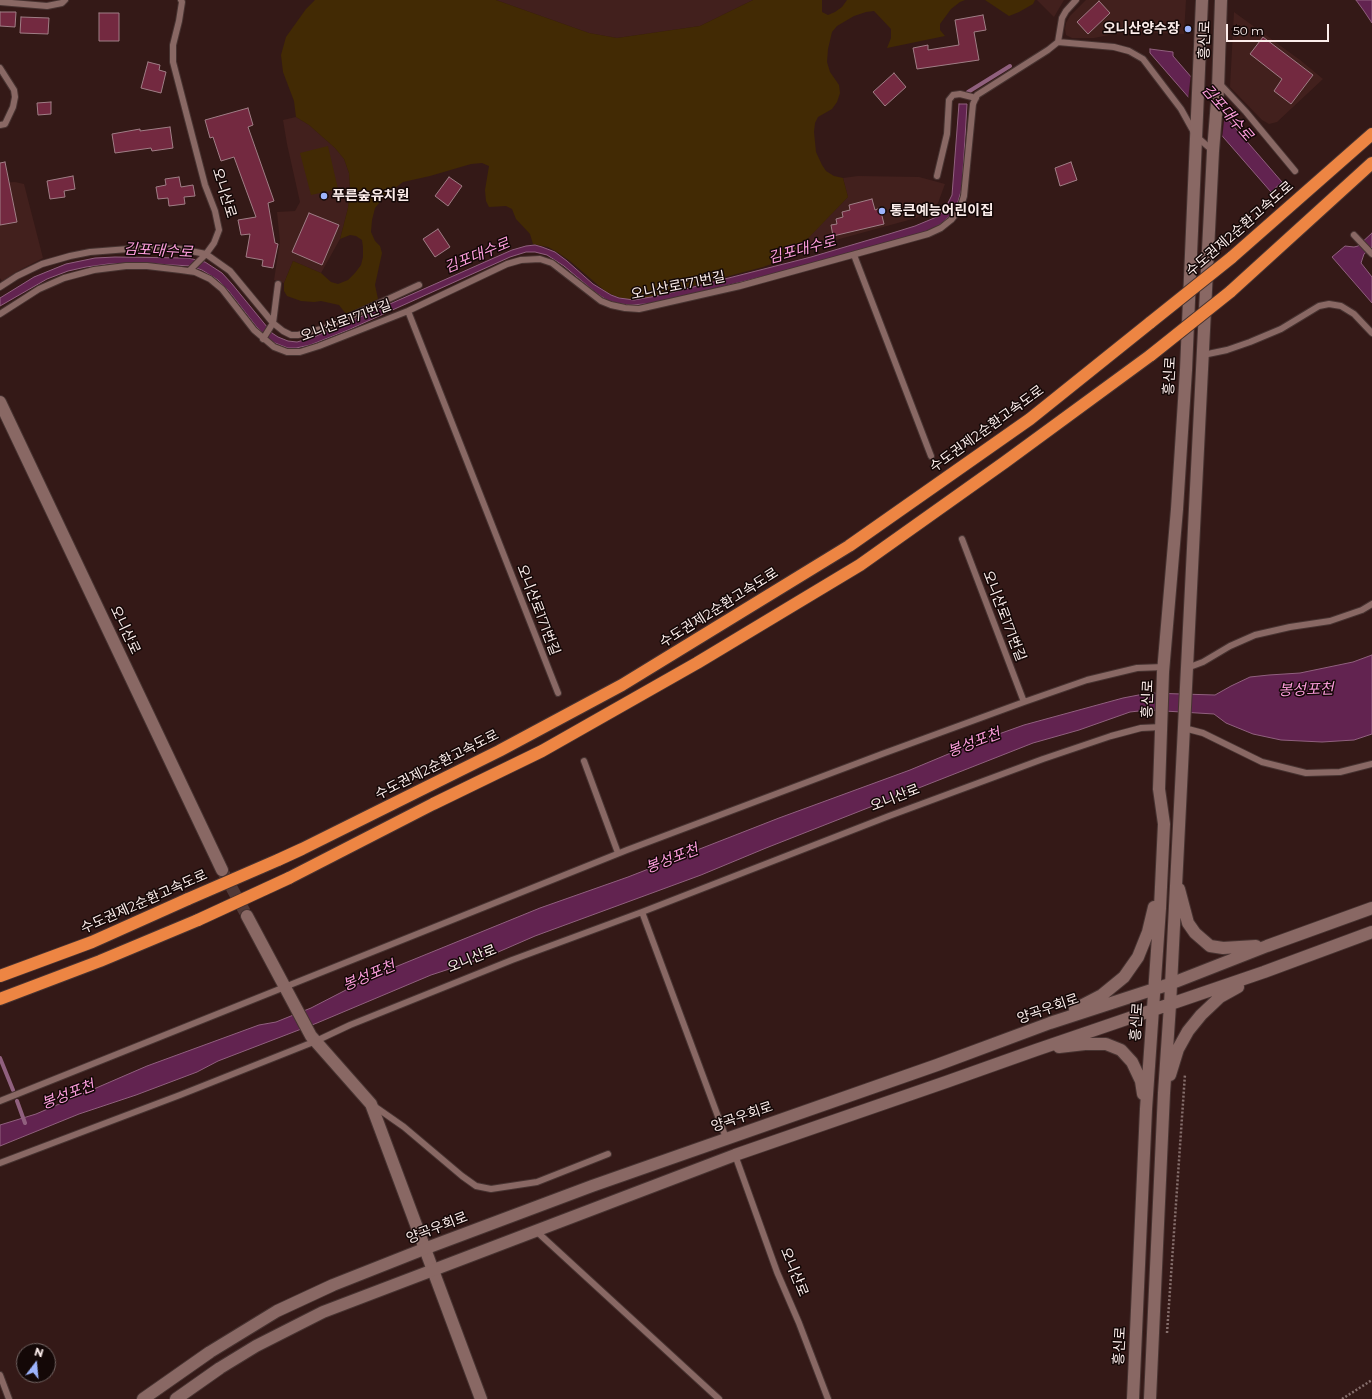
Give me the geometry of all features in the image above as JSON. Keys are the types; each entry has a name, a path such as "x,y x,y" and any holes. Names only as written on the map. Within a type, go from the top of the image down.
{"highway":[{"name":"수도권제2순환고속도로","path":"0,976 92,942 278,860 499,751 622,685 823,562 849,546 1030,419 1231,258 1372,134"},
{"path":"0,999 100,961 198,920 289,878 433,804 542,751 697,663 860,565 1005,462 1151,355 1230,292 1372,163"}],"main road":[{"name":"흥신로","path":"1133,1399 1146,1109 1162,874 1164,824 1159,788 1164,669 1177,517 1186,370 1202,0"},
{"name":"흥신로","path":"1150,1399 1164,1093 1170,1004 1213,151 1218,85 1221,0"},
{"name":"오니산로","path":"0,402 222,870"},
{"path":"1050,1023 1102,994 1124,976 1138,957 1148,932 1162,874"},
{"path":"1176,878 1188,923 1195,934 1210,946 1223,948 1267,946"},
{"name":"양곡우회로","path":"143,1399 210,1352 277,1311 333,1285 592,1186 726,1138 937,1066 1050,1023 1154,990 1267,946 1372,908"},
{"path":"247,916 313,1039 371,1104 481,1399"},
{"path":"176,1399 238,1357 292,1327 323,1312 534,1230 735,1155 1264,972 1372,932"},
{"path":"1164,1093 1178,1049 1192,1026 1201,1015 1220,997 1264,972"},
{"path":"1036,1050 1085,1044 1106,1044 1121,1050 1132,1062 1141,1082 1146,1109"}],"lane":[{"path":"0,2 47,6 65,0"},
{"name":"오니산로","path":"181,0 179,21 173,44 173,62 197,158 215,211 219,230 214,243 205,256 190,270"},
{"path":"938,176 947,134 949,100 953,95 960,94 976,98 977,95 989,87 1048,50 1058,42 1062,18 1076,0"},
{"path":"1058,42 1114,46 1129,51 1143,59 1181,109 1196,136 1213,151"},
{"path":"0,68 14,90 15,97 13,107 5,124 0,125"},
{"path":"1218,85 1246,112 1295,171"},
{"name":"오니산로171번길","path":"0,314 39,289 64,278 94,270 126,266 147,266 190,270 210,279 222,289 254,330 263,339 274,347 287,352 300,352 408,311 507,264 530,258 540,259 552,263 601,301 625,308 639,309 740,286 928,234 941,228 951,220 960,209 964,196 972,104 976,98"},
{"path":"1354,235 1372,254"},
{"path":"0,287 42,264 70,256 90,252 141,248 180,249 205,256 222,265 237,278 273,323 291,335 298,335 325,328 419,285"},
{"path":"854,255 931,456"},
{"path":"263,339 273,323 278,284"},
{"path":"1203,355 1227,350 1250,342 1281,329 1319,306 1330,304 1341,306 1354,314 1372,333"},
{"name":"오니산로171번길","path":"408,311 558,693"},
{"name":"오니산로171번길","path":"962,539 1024,702"},
{"path":"1186,672 1230,646 1255,635 1290,627 1330,622 1362,610 1372,604"},
{"path":"0,1101 286,989 618,854 1024,702 1087,680 1137,668 1164,669"},
{"name":"오니산로","path":"0,1163 180,1095 313,1039 512,960 642,912 882,819 1043,759 1111,736 1162,723"},
{"path":"1184,724 1262,762 1306,773 1340,772 1372,764"},
{"path":"584,761 618,854"},
{"path":"642,912 726,1138"},
{"path":"371,1104 404,1127 476,1186 491,1189 537,1182 608,1154"},
{"name":"오니산로","path":"735,1155 778,1272 828,1399"},
{"path":"534,1230 719,1399"},
{"path":"0,1375 9,1399"}],"path":[{"path":"1167,1336 1185,1069"},
{"path":"1342,1399 1372,1380"}],"shaded area":[{"path":"315,0 496,0 589,33 617,38 700,26 753,0 822,0 822,12 828,15 842,7 847,0 965,0 951,9 940,24 940,30 945,36 887,48 891,38 891,29 874,11 854,16 837,26 832,32 827,62 830,72 839,85 840,93 837,102 832,109 818,117 815,123 814,132 816,152 822,165 826,171 834,176 843,178 848,197 792,255 785,259 763,267 650,297 625,299 615,296 605,291 570,261 557,252 548,247 533,244 530,234 516,219 512,209 506,206 489,207 486,201 485,190 489,166 482,163 471,164 403,182 386,195 375,208 371,232 375,241 380,246 382,253 375,285 378,299 346,314 339,305 321,301 301,301 287,296 284,291 284,283 293,261 321,273 331,282 338,284 348,280 355,273 361,265 363,257 362,240 356,236 350,235 340,239 348,208 350,190 349,173 344,159 335,148 309,125 296,117 294,101 283,72 281,55 286,37 306,9"},
{"path":"496,0 753,0 700,26 617,38 589,33"},
{"path":"985,0 1035,0 1033,4 1009,16"},
{"path":"1037,0 1064,0 1054,17"},
{"name":"오니산양수장","path":"1086,0 1186,0 1184,34 1136,32 1094,38 1072,38 1066,35 1066,23 1070,16"},
{"path":"1234,12 1300,60 1323,79 1277,122 1269,124 1262,120 1230,87"},
{"name":"푸른숲유치원","path":"296,117 309,125 335,148 344,159 349,173 350,190 348,208 340,239 321,273 293,261 284,283 274,280 280,242 277,212 295,211 300,202 283,120"},
{"path":"328,146 338,189 311,195 300,153"},
{"name":"통큰예능어린이집","path":"858,176 919,177 945,184 938,203 933,209 916,218 803,249 799,247 848,197 843,178"},
{"path":"15,182 24,184 43,258 2,281 0,278 0,183"}],"water":[{"path":"1356,0 1372,0 1372,23 1364,11"},
{"path":"1150,49 1173,52 1173,56 1282,182 1271,192 1150,53"},
{"path":"959,104 967,104 962,188 954,212 941,224 926,232 789,270 658,303 631,305 608,301 564,266 547,255 535,252 526,252 510,257 348,330 310,345 296,348 288,348 270,341 218,280 202,270 191,266 138,263 108,264 86,267 68,271 47,279 0,306 0,298 34,277 66,264 95,258 115,257 188,258 205,262 222,273 272,333 288,341 297,342 314,337 512,250 535,245 555,252 593,284 611,295 619,298 634,300 662,295 811,257 915,226 939,216 945,209 952,195"},
{"path":"1372,233 1372,247 1364,254 1361,263 1372,277 1372,303 1332,257 1345,246 1358,246"},
{"name":"봉성포천","path":"1372,655 1372,734 1354,740 1322,742 1281,740 1253,734 1226,723 1214,714 1148,710 1130,712 1079,730 1033,743 701,875 535,936 489,956 431,975 317,1023 218,1061 197,1072 136,1095 79,1114 0,1146 0,1125 36,1114 147,1066 259,1025 276,1022 311,1008 373,976 540,908 628,877 779,818 910,770 982,740 1024,725 1123,698 1149,693 1215,695 1250,677 1300,673 1353,662"}],"pier":[{"path":"1191,73 1225,112 1222,139 1188,100"}],"building":[{"path":"1099,1 1110,13 1088,34 1077,22"},
{"path":"0,12 16,12 15,27 0,26"},
{"path":"99,13 119,13 119,41 99,41"},
{"path":"983,15 986,30 974,32 979,60 917,69 913,48 928,45 928,50 959,45 955,20"},
{"path":"21,17 49,18 48,34 20,33"},
{"path":"1263,37 1313,75 1291,104 1274,91 1282,79 1250,54"},
{"path":"148,62 160,65 159,70 166,72 161,93 141,88"},
{"path":"894,73 906,87 885,106 873,92"},
{"path":"51,102 51,114 38,115 37,103"},
{"path":"248,108 253,125 248,127 274,201 268,203 275,243 278,244 273,268 262,266 263,260 246,257 250,234 241,235 238,220 256,217 234,157 221,161 213,137 210,138 205,120"},
{"path":"170,127 173,148 152,151 151,148 115,153 112,134 140,129 140,131"},
{"path":"5,162 17,222 0,225 0,163"},
{"path":"1071,162 1077,180 1060,186 1055,168"},
{"path":"73,176 75,189 64,191 65,197 50,199 47,181"},
{"path":"179,177 181,187 193,185 195,196 184,197 185,204 169,206 168,198 158,199 156,187 166,185 165,179"},
{"path":"449,177 462,186 448,206 435,196"},
{"path":"872,199 875,210 880,208 884,224 833,236 831,225 837,224 836,219 843,217 842,212 850,210 849,205"},
{"path":"309,213 339,225 322,265 292,252"},
{"path":"438,229 450,247 435,257 423,239"}],"waterway":[{"name":"김포대수로","path":"968,92 1010,66"},
{"path":"0,1058 13,1090"},
{"path":"17,1101 25,1123"}],"tunnel":[{"path":"222,870 247,916"}],"place":[{"name":"오니산양수장","path":"1188,29"},
{"name":"푸른숲유치원","path":"324,196"},
{"name":"통큰예능어린이집","path":"882,211"}]}
